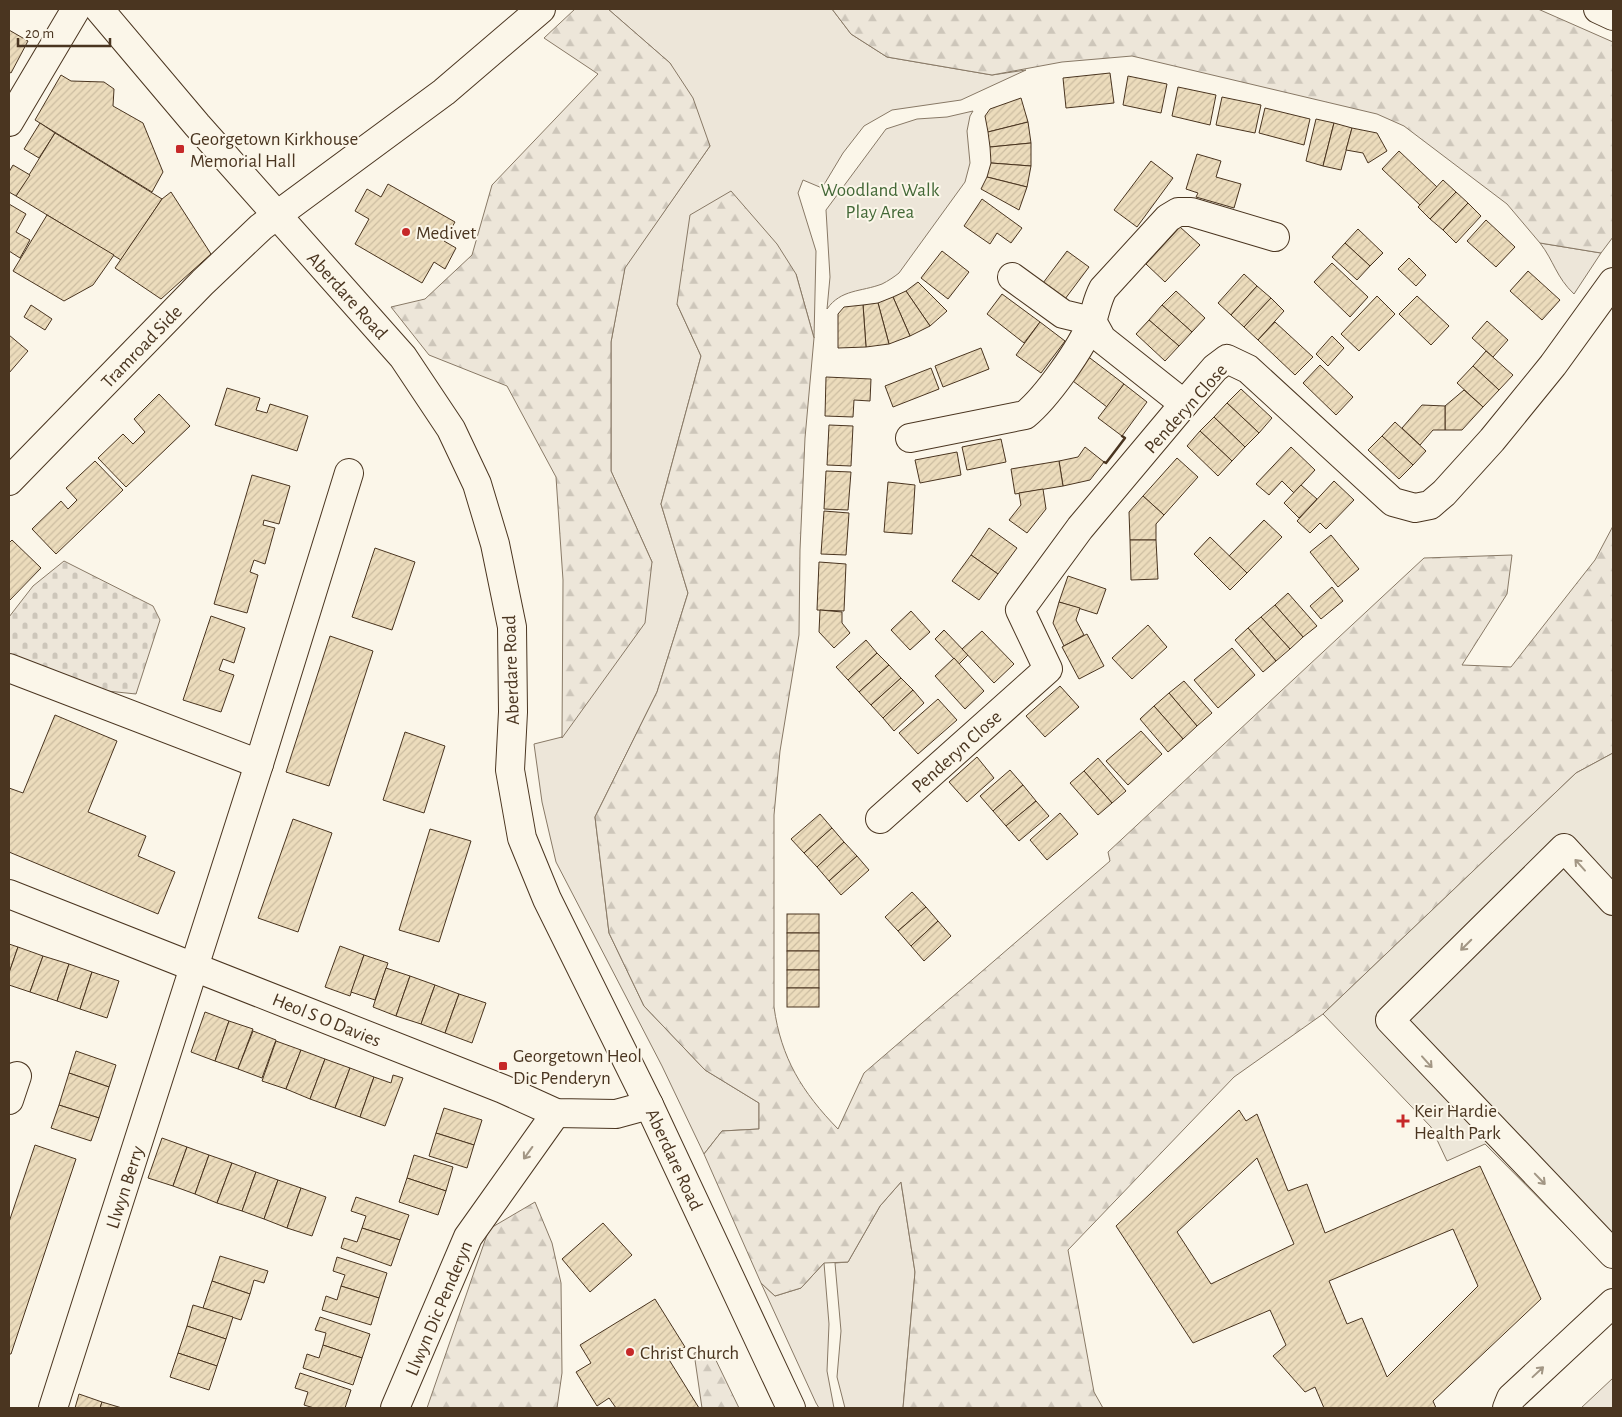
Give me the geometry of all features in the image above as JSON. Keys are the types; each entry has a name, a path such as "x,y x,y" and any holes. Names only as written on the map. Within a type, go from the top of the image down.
{"street":[{"path":"9,122 76,9"},
{"name":"Aberdare Road","path":"99,9 276,215 403,357 451,429 477,484 495,544 512,627 513,712 510,770 522,838 547,899 649,1105 792,1408"},
{"name":"Tramroad Side","path":"9,481 203,282 276,215 386,137 444,92 541,9"},
{"path":"1598,9 1613,16"},
{"path":"910,438 1025,415 1038,404 1078,347 1092,322 1096,302 1103,289 1168,218 1178,212 1191,212 1275,237"},
{"path":"1012,277 1063,314 1092,322 1102,339 1184,404"},
{"name":"Penderyn Close","path":"880,819 1048,669 1020,610 1080,528 1215,368 1227,359 1239,363 1393,502 1415,508 1430,506 1492,440 1553,364 1613,282"},
{"name":"Llwyn Berry","path":"53,1408 259,764 349,473"},
{"path":"9,668 259,764"},
{"path":"1613,901 1564,848 1390,1020 1613,1254"},
{"name":"Heol S O Davies","path":"9,894 503,1089 556,1113 616,1114 649,1105"},
{"name":"Llwyn Dic Penderyn","path":"395,1408 468,1237 556,1113"},
{"path":"1507,1408 1511,1398 1613,1302"}],"green space":[{"path":"575,9 608,9 670,63 693,98 710,146 625,268 611,342 611,471 652,562 645,623 562,738 563,580 556,477 507,386 429,355 391,307 425,299 472,255 492,185 598,74 544,38"},
{"path":"608,9 832,9 851,34 887,57 992,75 1026,70 961,100 892,110 864,126 843,153 822,188 803,180 798,193 816,251 814,338 796,274 677,304 701,356 661,504 688,593 657,692 595,817 609,933 644,1006 705,1070 759,1103 759,1129 722,1131 704,1154 662,1066 556,862 542,802 534,744 562,737 652,562 611,471 611,342 625,267 710,146 670,63"},
{"path":"832,9 1538,9 1613,42 1613,237 1601,253 1540,243 1507,204 1404,126 1377,114 1132,56 1062,62 992,75 887,57 851,34"},
{"name":"Woodland Walk Play Area","path":"973,111 967,131 970,163 965,182 899,273 882,284 845,294 827,309 830,277 826,210 886,129 917,119 947,117"},
{"path":"731,191 777,244 796,274 814,338 805,438 800,550 799,635 780,751 774,815 774,1007 782,1042 795,1073 814,1102 838,1129 864,1073 1110,861 1108,852 1424,558 1512,555 1507,594 1462,665 1511,667 1595,560 1613,526 1613,753 1576,773 1323,1014 1234,1077 1068,1250 1094,1392 1103,1408 903,1408 915,1272 901,1182 880,1206 848,1262 824,1263 801,1288 775,1296 761,1283 704,1154 722,1131 759,1129 759,1103 705,1070 644,1006 609,933 595,817 657,692 688,593 661,504 701,356 677,304 690,215"},
{"path":"1540,243 1601,253 1574,294 1559,275"},
{"path":"64,561 153,606 160,620 136,694 107,691 9,654 9,617 33,586"},
{"path":"901,1182 915,1272 903,1408 845,1408 837,1377 841,1331 835,1263 848,1262 880,1206"},
{"path":"535,1202 552,1243 561,1283 562,1373 557,1408 427,1408 489,1229"},
{"path":"824,1263 829,1324 827,1371 834,1408 819,1408 816,1403 761,1283 775,1296 801,1288"},
{"path":"711,1350 739,1408 702,1408 694,1353"},
{"path":"1613,1378 1613,1408 1581,1408"}],"shaded area":[{"path":"1613,753 1613,1263 1608,1268 1485,1144 1447,1161 1431,1127 1323,1014 1576,773"}],"building":[{"path":"9,30 28,41 11,73 9,72"},
{"path":"1110,73 1114,103 1066,108 1063,78"},
{"path":"61,75 71,81 104,82 114,89 113,106 143,123 163,172 152,192 35,120"},
{"path":"1128,76 1167,84 1161,113 1123,105"},
{"path":"1178,87 1216,95 1210,125 1172,116"},
{"path":"1222,97 1261,105 1255,133 1216,125"},
{"path":"1021,98 1028,122 988,132 985,116 990,109"},
{"path":"1265,108 1310,119 1304,145 1259,133"},
{"path":"1316,119 1334,123 1323,166 1306,161"},
{"path":"1028,122 1031,143 990,147 988,132"},
{"path":"40,123 55,133 39,158 24,149"},
{"path":"1334,123 1352,128 1341,170 1323,166"},
{"path":"1352,128 1377,133 1387,151 1368,163 1363,153 1346,150"},
{"path":"55,133 162,199 121,260 16,196"},
{"path":"1031,143 1031,166 991,163 990,147"},
{"path":"1399,151 1437,187 1420,205 1382,169"},
{"path":"1197,154 1221,161 1216,177 1241,184 1234,208 1196,197 1198,193 1186,189"},
{"path":"1151,161 1173,178 1137,227 1114,210"},
{"path":"991,163 1031,166 1027,187 987,177"},
{"path":"13,165 30,175 16,196 9,192 9,172"},
{"path":"987,177 1027,187 1019,210 981,189"},
{"path":"1443,180 1456,192 1430,219 1418,207"},
{"name":"Medivet","path":"388,184 455,222 444,241 456,248 445,269 434,262 422,283 355,244 369,219 355,211 367,189 381,197"},
{"path":"171,192 211,254 161,299 115,268 162,199"},
{"path":"1456,192 1468,203 1443,230 1430,219"},
{"path":"982,199 1022,228 1011,243 997,233 990,244 964,226"},
{"path":"1468,203 1481,216 1456,243 1443,230"},
{"path":"9,204 26,214 16,232 30,240 20,258 9,251"},
{"path":"47,215 114,255 93,285 64,301 13,271"},
{"path":"1486,220 1515,247 1496,267 1467,241"},
{"path":"1180,227 1200,245 1165,282 1146,264"},
{"path":"1358,229 1383,253 1370,266 1345,243"},
{"path":"1345,243 1370,266 1357,280 1332,257"},
{"path":"942,251 969,272 948,299 921,278"},
{"path":"1067,251 1089,267 1065,299 1043,283"},
{"path":"1409,258 1426,275 1416,286 1398,269"},
{"path":"1332,263 1368,297 1350,317 1314,282"},
{"path":"1528,271 1560,300 1542,320 1510,291"},
{"path":"1244,274 1257,286 1231,315 1218,303"},
{"path":"918,282 947,311 930,326 906,291"},
{"path":"1257,286 1271,298 1244,327 1231,315"},
{"path":"906,291 930,326 910,336 893,297"},
{"path":"1176,291 1205,318 1192,332 1162,305"},
{"path":"1002,294 1040,322 1024,343 987,314"},
{"path":"1377,296 1395,314 1359,351 1341,334"},
{"path":"1417,296 1449,326 1431,345 1399,314"},
{"path":"893,297 910,336 889,344 878,303"},
{"path":"1271,298 1284,311 1258,340 1244,327"},
{"path":"878,303 889,344 866,347 863,305"},
{"path":"31,305 52,319 45,330 24,317"},
{"path":"863,305 866,347 838,348 838,314 844,307"},
{"path":"1162,305 1192,332 1179,346 1149,320"},
{"path":"1149,320 1179,346 1165,361 1136,334"},
{"path":"1487,321 1508,340 1493,357 1472,338"},
{"path":"1040,322 1065,341 1041,373 1016,355"},
{"path":"1275,322 1313,357 1295,375 1258,340"},
{"path":"9,335 28,351 9,373"},
{"path":"1332,336 1344,348 1328,366 1316,354"},
{"path":"981,348 989,369 943,387 935,366"},
{"path":"1486,351 1513,375 1499,390 1473,366"},
{"path":"1086,355 1124,384 1107,407 1069,378"},
{"path":"1320,365 1353,397 1336,415 1303,383"},
{"path":"1473,366 1499,390 1483,407 1457,383"},
{"path":"931,368 939,389 893,407 885,386"},
{"path":"826,377 871,379 870,401 854,400 853,417 825,416"},
{"path":"1124,384 1147,402 1122,436 1098,418"},
{"path":"227,388 260,398 256,410 267,413 270,404 308,416 297,451 215,425"},
{"path":"1241,389 1272,418 1259,433 1227,403"},
{"path":"1464,390 1483,407 1462,430 1445,430 1445,406"},
{"path":"159,394 190,426 126,487 98,458 123,434 133,444 145,432 134,419"},
{"path":"1227,403 1259,433 1245,447 1214,417"},
{"path":"1422,405 1445,406 1445,430 1433,430 1420,445 1402,428"},
{"path":"1214,417 1245,447 1232,461 1200,431"},
{"path":"1395,422 1426,451 1413,465 1382,436"},
{"path":"829,425 853,426 851,466 827,465"},
{"path":"1200,431 1232,461 1218,476 1187,446"},
{"path":"1382,436 1413,465 1399,479 1368,450"},
{"path":"1001,439 1006,462 967,470 962,447"},
{"path":"1085,447 1104,462 1090,480 1063,486 1059,461 1078,457"},
{"path":"1291,447 1315,470 1294,493 1282,481 1269,495 1256,484"},
{"path":"957,452 961,475 920,483 915,460"},
{"path":"1177,458 1198,477 1164,515 1143,496"},
{"path":"95,461 123,490 56,554 32,529 61,501 68,509 77,500 66,488"},
{"path":"1059,461 1063,486 1015,494 1011,469"},
{"path":"826,471 851,472 848,510 824,509"},
{"path":"252,475 290,486 279,524 264,520 263,525 275,528 265,564 254,560 250,572 258,575 247,613 214,604"},
{"path":"1334,481 1354,500 1326,529 1320,523 1310,533 1297,521"},
{"path":"888,482 915,485 912,534 884,532"},
{"path":"1301,485 1317,499 1299,518 1284,503"},
{"path":"1043,489 1046,509 1027,533 1009,520 1021,505 1019,493"},
{"path":"1143,496 1164,515 1156,524 1156,540 1130,540 1129,512"},
{"path":"824,511 849,513 846,555 821,554"},
{"path":"1264,520 1282,537 1247,573 1229,556"},
{"path":"989,528 1017,548 998,574 971,555"},
{"path":"1331,535 1359,569 1338,587 1310,552"},
{"path":"1210,537 1247,573 1230,590 1194,554"},
{"path":"12,540 41,568 9,601 9,543"},
{"path":"1130,540 1156,540 1158,579 1131,580"},
{"path":"375,548 415,562 392,630 352,617"},
{"path":"971,555 998,574 979,600 952,581"},
{"path":"819,562 846,564 844,611 817,610"},
{"path":"1068,576 1106,589 1097,614 1059,602"},
{"path":"1332,587 1343,601 1321,619 1310,606"},
{"path":"1288,593 1317,626 1303,637 1275,605"},
{"path":"1059,602 1080,608 1076,620 1084,635 1064,646 1053,623"},
{"path":"1275,605 1303,637 1290,649 1261,617"},
{"path":"820,610 842,612 842,623 850,633 834,648 819,632"},
{"path":"911,611 930,632 910,650 891,630"},
{"path":"211,616 245,628 234,663 223,659 219,670 234,675 221,712 183,700"},
{"path":"1261,617 1290,649 1276,661 1248,628"},
{"path":"1148,625 1167,647 1132,679 1112,658"},
{"path":"1248,628 1276,661 1263,672 1235,640"},
{"path":"944,630 968,655 959,664 935,639"},
{"path":"982,631 1014,664 994,683 962,649"},
{"path":"1087,634 1104,666 1079,679 1062,647"},
{"path":"330,636 373,651 329,786 286,772"},
{"path":"866,640 877,653 848,680 836,667"},
{"path":"1232,648 1255,675 1218,708 1194,680"},
{"path":"877,653 889,665 859,692 848,680"},
{"path":"954,658 984,691 965,709 935,676"},
{"path":"889,665 901,678 871,705 859,692"},
{"path":"901,678 913,690 883,718 871,705"},
{"path":"1184,681 1212,713 1197,726 1169,693"},
{"path":"1060,686 1079,707 1045,737 1026,716"},
{"path":"913,690 924,703 894,731 883,718"},
{"path":"1169,693 1197,726 1183,739 1154,706"},
{"path":"938,699 957,720 918,754 899,733"},
{"path":"1154,706 1183,739 1168,752 1140,719"},
{"path":"55,715 117,741 88,812 146,836 138,856 175,872 158,914 9,852 9,788 23,793"},
{"path":"1141,731 1162,754 1128,785 1106,761"},
{"path":"405,732 445,746 424,813 383,800"},
{"path":"977,757 994,778 967,802 949,782"},
{"path":"1098,758 1126,791 1112,803 1084,771"},
{"path":"1010,770 1023,785 993,811 980,796"},
{"path":"1084,771 1112,803 1098,815 1070,783"},
{"path":"1023,785 1036,801 1006,826 993,811"},
{"path":"1036,801 1049,816 1019,841 1006,826"},
{"path":"1060,813 1078,834 1047,860 1030,840"},
{"path":"820,814 832,828 804,853 791,839"},
{"path":"293,819 332,833 298,932 258,918"},
{"path":"832,828 844,842 817,867 804,853"},
{"path":"430,829 471,841 439,942 399,930"},
{"path":"844,842 857,856 829,881 817,867"},
{"path":"857,856 869,870 841,895 829,881"},
{"path":"912,892 926,907 898,931 885,917"},
{"path":"926,907 938,921 911,946 898,931"},
{"path":"787,914 819,914 819,933 787,933"},
{"path":"938,921 951,936 924,961 911,946"},
{"path":"787,933 819,933 819,951 787,951"},
{"path":"9,944 18,947 9,973"},
{"path":"340,946 364,955 350,996 325,987"},
{"path":"18,947 43,956 30,992 9,985 9,973"},
{"path":"787,951 819,951 819,970 787,970"},
{"path":"364,955 388,963 375,1000 351,992"},
{"path":"43,956 69,964 57,1001 30,992"},
{"path":"69,964 92,972 80,1009 57,1001"},
{"path":"386,968 410,976 396,1016 373,1007"},
{"path":"787,970 819,970 819,988 787,988"},
{"path":"92,972 119,981 107,1018 80,1009"},
{"path":"410,976 435,985 421,1024 396,1016"},
{"path":"435,985 459,994 445,1033 421,1024"},
{"path":"787,988 819,988 819,1007 787,1007"},
{"path":"459,994 486,1003 472,1043 445,1033"},
{"path":"205,1012 229,1021 215,1061 191,1052"},
{"path":"229,1021 253,1029 238,1069 215,1061"},
{"path":"253,1031 276,1040 262,1078 238,1069"},
{"path":"276,1041 301,1050 286,1089 262,1081"},
{"path":"301,1050 325,1059 310,1099 286,1089"},
{"path":"76,1051 116,1065 109,1087 69,1073"},
{"path":"325,1059 350,1068 335,1108 310,1099"},
{"path":"350,1068 374,1077 360,1117 335,1108"},
{"path":"69,1073 109,1087 99,1118 59,1105"},
{"path":"393,1075 403,1078 385,1126 360,1117 374,1077 391,1083"},
{"path":"59,1105 99,1118 91,1141 51,1128"},
{"path":"444,1108 482,1120 474,1145 436,1133"},
{"path":"1239,1110 1246,1121 1257,1114 1288,1191 1307,1184 1325,1233 1480,1166 1541,1299 1433,1401 1436,1408 1324,1408 1315,1387 1305,1392 1273,1356 1286,1345 1270,1310 1193,1343 1116,1226","holes":["1257,1158 1294,1244 1211,1284 1177,1232","1453,1229 1478,1286 1387,1377 1362,1318 1347,1324 1329,1281"]},
{"path":"436,1133 474,1145 467,1168 429,1156"},
{"path":"162,1138 187,1147 173,1186 148,1178"},
{"path":"35,1145 76,1159 11,1354 9,1354 9,1222"},
{"path":"187,1147 209,1155 195,1194 173,1186"},
{"path":"209,1155 232,1163 217,1203 195,1194"},
{"path":"414,1155 453,1167 446,1191 407,1178"},
{"path":"232,1163 256,1172 242,1211 217,1203"},
{"path":"256,1172 278,1180 264,1219 242,1211"},
{"path":"407,1178 446,1191 438,1215 399,1202"},
{"path":"278,1180 301,1188 287,1228 264,1219"},
{"path":"301,1188 326,1197 312,1236 287,1228"},
{"path":"356,1197 409,1215 400,1240 362,1228 366,1216 351,1211"},
{"path":"603,1223 632,1255 590,1292 562,1259"},
{"path":"362,1228 400,1240 391,1266 341,1248 344,1238 357,1242"},
{"path":"220,1256 268,1271 264,1283 254,1280 250,1294 212,1281"},
{"path":"337,1257 387,1273 379,1298 341,1286 345,1275 333,1271"},
{"path":"212,1281 250,1294 241,1320 203,1308"},
{"path":"341,1286 379,1298 371,1325 322,1310 326,1296 337,1300"},
{"name":"Christ Church","path":"655,1299 685,1347 668,1358 699,1408 616,1408 609,1398 597,1406 576,1372 591,1363 580,1345"},
{"path":"193,1305 233,1317 226,1339 187,1326"},
{"path":"320,1317 370,1334 362,1358 323,1345 326,1333 315,1330"},
{"path":"187,1326 226,1339 217,1366 178,1353"},
{"path":"323,1345 362,1358 353,1385 303,1368 307,1354 319,1358"},
{"path":"178,1353 217,1366 209,1390 170,1377"},
{"path":"300,1373 351,1390 345,1408 314,1408 304,1405 308,1392 295,1388"},
{"path":"79,1394 102,1402 100,1408 75,1408"},
{"path":"102,1402 122,1408 100,1408"}],"wall":[{"path":"1104,462 1106,463 1125,438 1122,436"}],"place":[{"name":"Georgetown Kirkhouse Memorial Hall","path":"180,149"},
{"name":"Medivet","path":"406,232"},
{"name":"Georgetown Heol Dic Penderyn","path":"503,1066"},
{"name":"Keir Hardie Health Park","path":"1403,1121"},
{"name":"Christ Church","path":"630,1352"}]}
